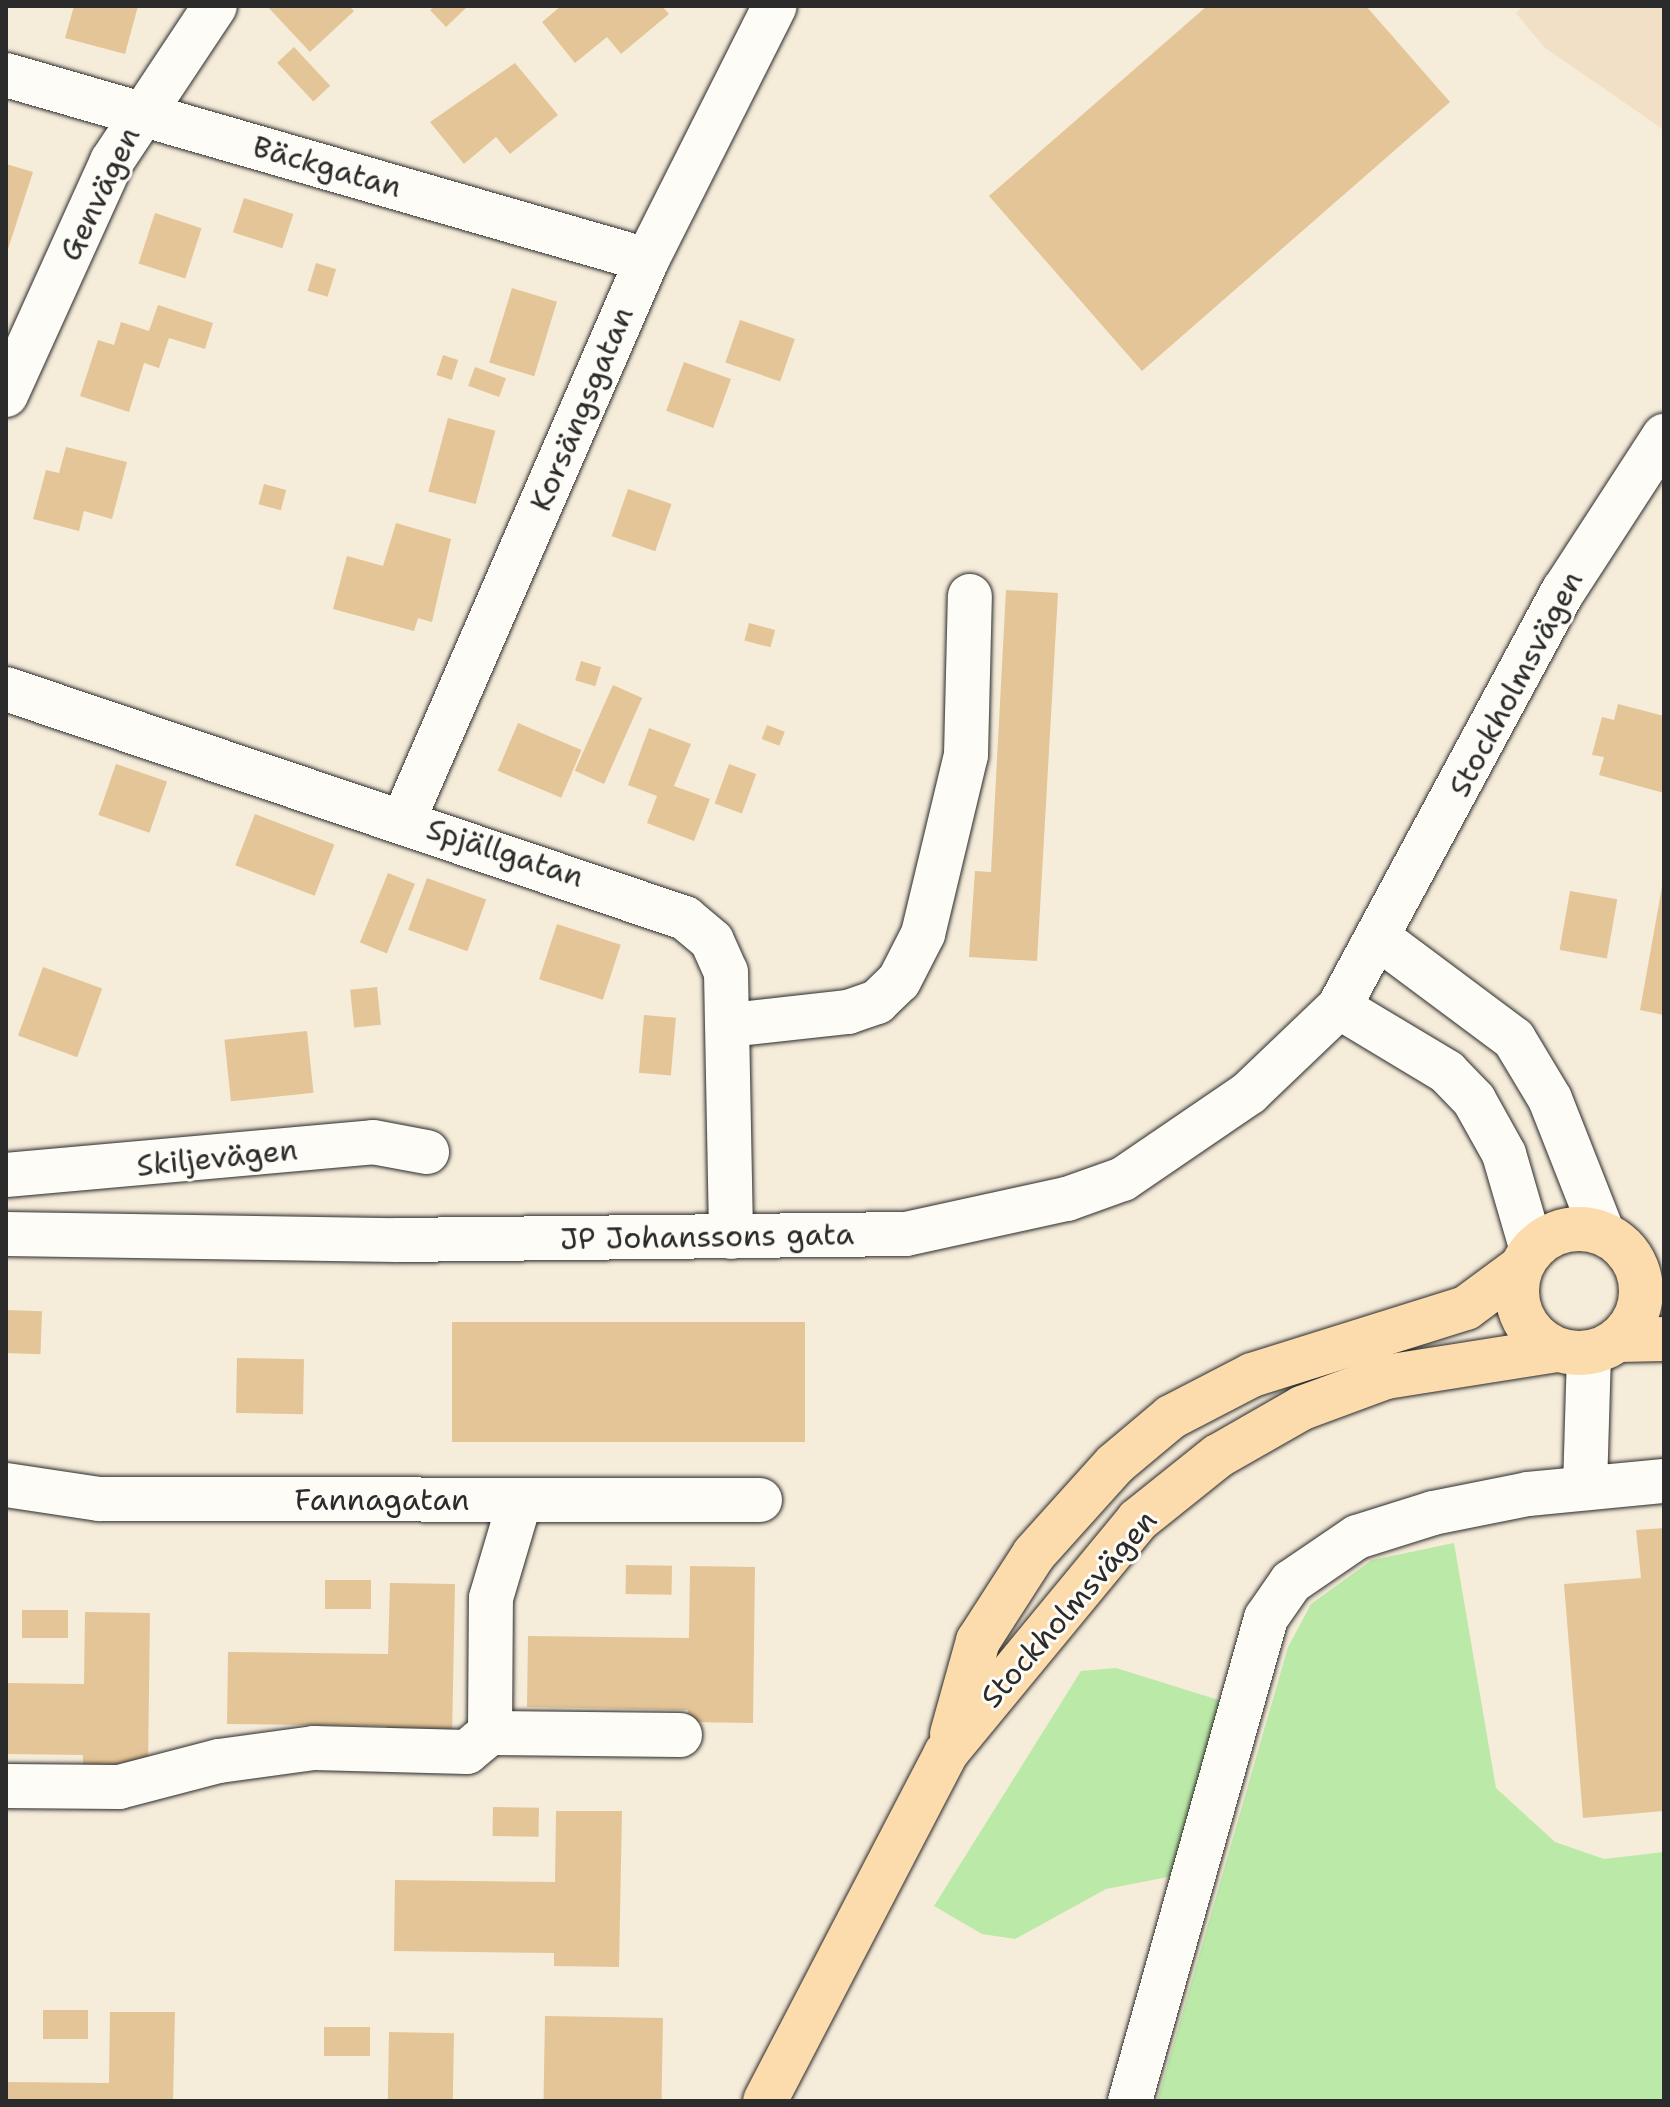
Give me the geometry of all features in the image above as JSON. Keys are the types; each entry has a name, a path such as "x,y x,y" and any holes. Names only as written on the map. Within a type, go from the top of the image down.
{"main road":[{"path":"1569,1228 1632,1247 1642,1281 1638,1313 1588,1348 1526,1321 1517,1301 1525,1257 1569,1228"},
{"name":"Stockholmsvägen","path":"765,2101 946,1753 978,1641 1034,1554 1115,1464 1171,1417 1252,1375 1466,1308 1525,1257"},
{"name":"Stockholmsvägen","path":"946,1753 1138,1520 1218,1456 1302,1408 1386,1377 1664,1339"}],"street":[{"name":"Genvägen","path":"6,395 140,113 215,6"},
{"name":"Korsängsgatan","path":"404,819 647,260 775,6"},
{"name":"Bäckgatan","path":"6,75 647,260"},
{"name":"Stockholmsvägen","path":"1339,1007 1380,939 1564,590 1664,436"},
{"path":"730,1025 848,1012 877,1002 899,981 923,934 966,755 970,596"},
{"name":"Spjällgatan","path":"6,689 404,819 685,918 712,941 726,972 730,1025 731,1237"},
{"path":"1380,939 1514,1039 1632,1247"},
{"path":"1339,1007 1447,1072 1474,1100 1504,1154 1525,1257"},
{"name":"JP Johanssons gata","path":"6,1234 731,1237 906,1234 1067,1199 1123,1179 1249,1093 1339,1007"},
{"name":"Skiljevägen","path":"6,1175 373,1142 427,1152"},
{"path":"1585,1488 1588,1348"},
{"path":"1130,2101 1266,1618 1291,1582 1357,1537 1433,1513 1585,1488 1664,1481"},
{"name":"Fannagatan","path":"11,1493 99,1499 760,1500"},
{"path":"490,1733 491,1598 520,1500"},
{"path":"6,1786 119,1787 219,1761 314,1748 467,1752 490,1733 680,1735"}],"shaded area":[{"path":"1523,6 1664,6 1664,130 1544,47 1516,13"}],"green space":[{"path":"1454,1543 1496,1788 1555,1842 1604,1859 1664,1852 1664,2101 1157,2101 1288,1647 1311,1604 1372,1560"},
{"path":"1116,1668 1225,1702 1173,1876 1106,1889 1015,1939 982,1934 934,1906 1081,1671"}],"building":[{"path":"74,6 138,6 125,54 65,38"},
{"path":"267,6 349,6 354,11 310,52"},
{"path":"435,6 468,6 446,27 430,10"},
{"path":"561,6 662,6 669,14 621,54 607,37 575,63 542,22"},
{"path":"1207,6 1366,6 1450,102 1142,371 989,196"},
{"path":"294,47 330,86 313,101 277,63"},
{"path":"515,63 558,115 510,154 496,137 464,164 430,122"},
{"path":"6,164 33,172 8,249 6,248"},
{"path":"244,198 293,214 282,248 233,232"},
{"path":"155,213 202,228 185,279 139,263"},
{"path":"316,263 336,269 328,297 308,291"},
{"path":"512,288 557,302 534,376 489,363"},
{"path":"158,305 213,323 205,349 169,338 159,368 144,363 129,412 80,396 98,340 114,345 121,322 149,331"},
{"path":"740,320 795,339 780,381 725,363"},
{"path":"443,355 458,360 452,380 437,375"},
{"path":"684,362 731,379 713,428 666,411"},
{"path":"475,367 506,378 499,397 468,386"},
{"path":"448,418 495,431 476,504 428,491"},
{"path":"66,447 127,462 112,519 84,511 79,531 33,519 46,470 59,473"},
{"path":"264,484 286,490 281,510 259,504"},
{"path":"628,489 671,504 655,551 612,536"},
{"path":"396,523 451,539 432,622 418,618 414,631 333,609 347,556 383,566"},
{"path":"1006,590 1058,593 1037,961 969,957 975,871 991,872"},
{"path":"749,623 775,630 770,647 744,640"},
{"path":"581,661 601,667 595,686 575,680"},
{"path":"613,685 642,698 604,784 575,771"},
{"path":"1618,704 1664,716 1664,793 1599,775 1604,757 1592,755 1602,717 1614,720"},
{"path":"518,723 582,750 561,798 498,771"},
{"path":"767,725 785,732 779,746 762,739"},
{"path":"649,728 691,744 674,786 710,799 694,841 647,823 657,796 628,785"},
{"path":"116,764 167,782 149,833 98,815"},
{"path":"729,764 756,774 742,813 715,803"},
{"path":"255,814 334,844 315,896 235,865"},
{"path":"388,873 415,884 387,953 360,943"},
{"path":"427,878 486,900 467,951 408,930"},
{"path":"1664,887 1664,1015 1640,1010"},
{"path":"1570,891 1617,899 1607,958 1560,950"},
{"path":"557,924 621,945 603,1000 539,979"},
{"path":"43,967 102,989 77,1057 18,1036"},
{"path":"377,987 381,1025 354,1028 350,990"},
{"path":"644,1015 676,1018 671,1076 639,1073"},
{"path":"307,1031 313,1093 231,1101 224,1040"},
{"path":"6,1310 42,1311 40,1354 6,1353"},
{"path":"452,1322 805,1322 805,1442 452,1442"},
{"path":"237,1358 304,1359 303,1414 236,1413"},
{"path":"1664,1528 1664,1811 1583,1818 1564,1584 1641,1578 1636,1530"},
{"path":"626,1565 672,1566 671,1595 625,1594"},
{"path":"690,1566 755,1567 753,1723 687,1722 688,1710 527,1707 528,1636 689,1638"},
{"path":"325,1580 371,1580 371,1609 325,1609"},
{"path":"390,1583 455,1584 452,1739 387,1738 387,1726 227,1724 228,1652 388,1654"},
{"path":"22,1610 68,1610 68,1638 22,1638"},
{"path":"85,1612 150,1613 148,1769 83,1768 83,1755 6,1754 6,1683 84,1684"},
{"path":"493,1807 539,1808 538,1837 492,1836"},
{"path":"556,1811 622,1811 619,1967 554,1966 554,1953 394,1951 395,1880 555,1882"},
{"path":"43,2010 88,2010 88,2039 43,2039"},
{"path":"110,2012 175,2012 173,2101 6,2101 6,2082 109,2083"},
{"path":"545,2016 663,2018 662,2101 544,2101"},
{"path":"324,2027 370,2027 370,2056 324,2056"},
{"path":"389,2032 454,2033 453,2101 388,2101"}]}
